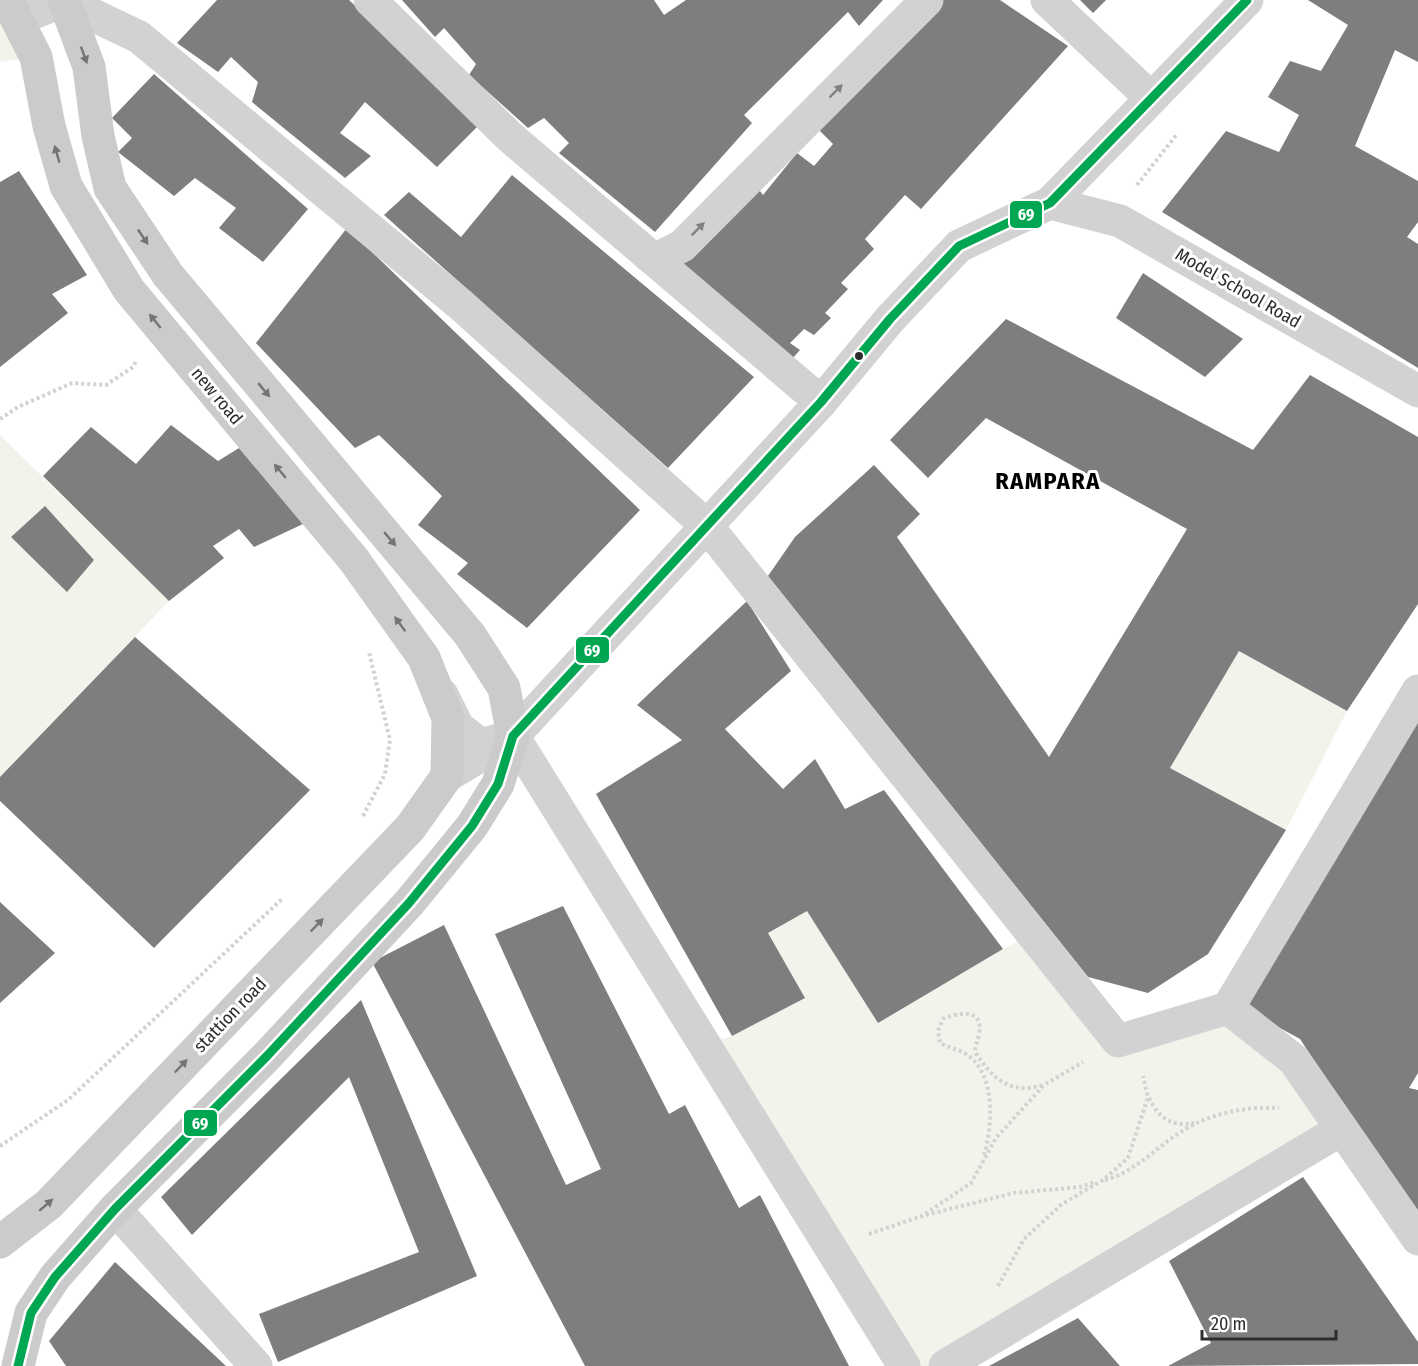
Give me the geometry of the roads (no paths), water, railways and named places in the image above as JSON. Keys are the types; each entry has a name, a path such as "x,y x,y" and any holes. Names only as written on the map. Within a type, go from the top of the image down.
{"main road":[{"path":"0,1351 18,1366 31,1313 56,1277 115,1209 267,1056 409,903 472,826 498,784 513,736 504,688 470,635 168,275 110,188 98,136 89,67 64,0"},
{"name":"new road","path":"12,10 36,57 49,126 66,186 129,290 354,560 424,658 448,718 447,776"},
{"name":"stattion road","path":"0,1242 49,1204 410,828 447,776"}],"street":[{"path":"12,10 64,0 139,37 461,305 707,526 1118,1041 1228,1008 1418,691"},
{"path":"370,0 510,136 821,402"},
{"path":"649,256 660,257 682,246 927,0"},
{"path":"1047,0 1151,98"},
{"path":"447,776 513,736 821,402 890,319 959,246 1050,203 1247,0"},
{"name":"Model School Road","path":"1050,203 1120,221 1418,391"},
{"path":"424,658 458,727 481,745 513,736"},
{"path":"513,736 903,1366"},
{"path":"1228,1008 1294,1060 1418,1239"},
{"path":"945,1366 1342,1129"},
{"path":"115,1209 256,1366"}],"district":[{"name":"RAMPARA","path":"1048,481"}]}
